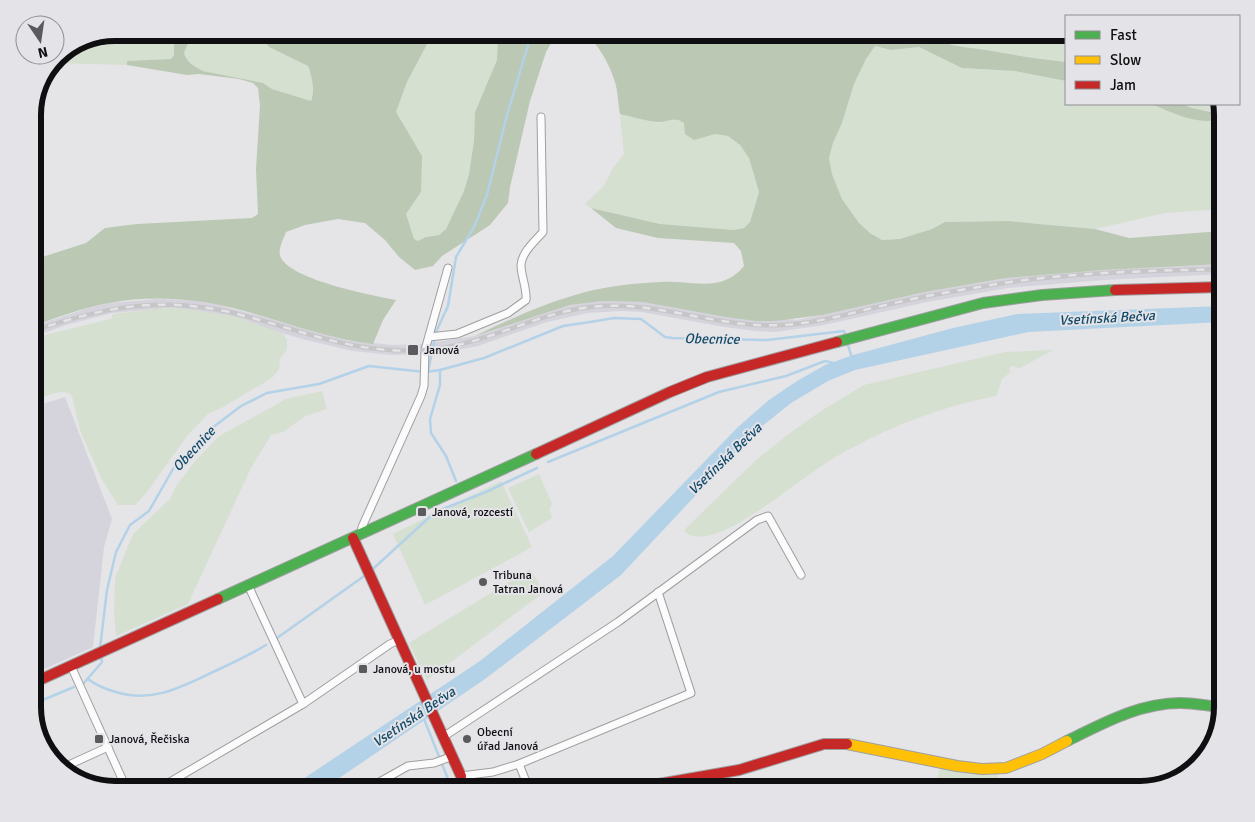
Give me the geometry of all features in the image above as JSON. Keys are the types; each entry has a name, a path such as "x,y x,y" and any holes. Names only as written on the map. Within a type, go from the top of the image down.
{"main road":[{"path":"41,680 689,383 967,307 1012,298 1073,293 1214,287"},
{"path":"357,536 400,643 442,734 449,758 460,776"},
{"path":"680,781 739,770 824,744 843,743 957,766 982,769 1006,768 1042,754 1101,724 1136,710 1151,706 1180,703 1214,706"}],"street":[{"path":"429,338 457,334 508,313 526,300 521,264 528,248 542,232 541,117"},
{"path":"357,536 421,396 425,350 448,268"},
{"path":"442,734 618,622 757,520 768,516 801,575"},
{"path":"248,585 303,704"},
{"path":"462,781 460,776 494,772 520,764 690,693 658,592"},
{"path":"173,781 303,704 390,644 400,643"},
{"path":"72,666 123,781"},
{"path":"69,765 108,747"},
{"path":"382,781 408,766 434,763 449,758"},
{"path":"520,764 526,781"},
{"path":"699,781 702,777"}],"shaded area":[{"path":"1214,264 1214,274 1104,280 1008,288 927,302 824,325 775,332 724,327 642,312 587,313 547,322 478,346 426,354 392,355 353,351 229,318 157,309 112,313 66,325 41,334 41,323 89,308 110,303 157,299 191,300 211,303 355,341 392,345 425,344 475,336 570,305 603,301 643,302 797,320 925,292 1006,278 1103,270"},
{"path":"65,397 112,519 104,547 93,647 41,670 41,404"}],"green space":[{"path":"115,41 174,41 174,55 171,59 127,61 127,65 65,63 66,60 74,54 87,47 101,43"},
{"path":"174,41 189,41 184,53 185,56 189,62 203,71 263,83 272,89 311,101 313,93 308,66 269,47 264,41 429,41 407,82 396,112 422,156 421,192 406,214 414,239 418,241 426,237 439,235 446,229 464,191 469,174 474,141 475,112 497,60 498,41 557,41 551,43 546,52 530,101 508,203 490,225 442,256 433,266 415,270 365,223 338,219 305,225 286,232 281,245 280,255 288,266 316,280 396,300 383,320 373,344 320,333 218,305 172,299 140,299 109,303 80,310 41,323 41,257 86,243 105,228 137,224 252,218 258,214 256,169 260,106 258,88 253,83 239,79 199,74 187,75 127,65 127,61 171,59 174,55"},
{"path":"189,41 264,41 269,47 308,66 312,84 311,101 272,89 263,83 203,71 189,62 184,53"},
{"path":"429,41 498,41 497,60 475,112 474,141 469,174 464,191 446,229 439,235 426,237 418,241 414,239 406,214 421,192 396,112 407,82"},
{"path":"593,41 940,41 953,45 1065,62 1065,81 1015,71 962,68 919,47 891,50 875,46 866,59 854,84 829,158 832,174 842,199 859,223 870,233 882,240 900,239 932,229 945,222 1008,221 1095,229 1129,238 1214,232 1214,264 1103,270 1006,278 925,292 822,315 775,321 756,321 726,317 643,302 603,301 570,305 475,336 528,312 582,293 642,283 716,283 735,275 744,266 741,251 734,243 658,238 616,228 591,208 660,224 734,230 744,228 750,222 759,192 749,158 740,145 728,136 715,134 694,140 685,134 684,123 680,121 674,119 661,122 647,121 620,114 613,75 603,54"},
{"path":"941,41 1065,41 1065,62 1047,60 955,45"},
{"path":"875,46 891,50 919,47 962,68 1015,71 1065,81 1065,105 1154,105 1181,116 1214,121 1214,210 1165,213 1095,229 1008,221 945,222 932,229 900,239 882,240 870,233 859,223 842,199 832,174 829,158 854,84 866,59"},
{"path":"1153,105 1184,105 1214,111 1214,121 1195,120"},
{"path":"1184,105 1213,105 1213,110 1201,110"},
{"path":"620,114 658,123 670,119 679,119 684,123 694,140 715,134 728,136 740,145 749,158 759,192 750,222 744,228 734,230 660,224 591,208 585,204 603,187 613,168 624,154"},
{"path":"172,307 234,316 283,334 287,340 287,350 280,358 279,369 272,378 208,414 187,436 147,492 135,505 118,505 101,478 80,430 72,396 68,393 58,392 41,399 41,336 106,320 112,318 112,314"},
{"path":"1053,350 1018,369 1014,366 1010,367 1009,371 1011,372 1002,379 996,396 958,405 921,417 867,440 830,460 760,510 724,530 708,536 694,536 684,530 754,462 787,435 821,411 864,385 1005,352"},
{"path":"322,391 327,409 305,416 283,432 271,435 251,468 188,604 116,636 114,612 115,578 133,534 170,499 176,486 196,460 219,436 286,399"},
{"path":"539,474 552,504 549,510 552,518 529,532 508,488"},
{"path":"501,481 532,547 425,605 393,534"},
{"path":"530,569 544,592 427,680 409,643"},
{"path":"940,766 968,771 999,773 997,781 937,781"}],"water":[{"name":"Vsetínská Bečva","path":"1214,306 1214,322 1028,332 855,370 828,381 791,403 755,432 621,575 485,679 335,781 300,781 480,661 613,556 738,427 769,400 797,381 825,365 853,355 953,328 1017,314"}],"waterway":[{"path":"428,372 436,332 448,306 456,257 474,227 487,195 507,115 529,41"},
{"name":"Obecnice","path":"100,648 107,590 116,552 130,525 149,511 173,469 212,428 241,406 267,393 319,384 369,366 425,372 440,370 484,358 563,326 614,318 641,319 665,337 672,338 767,340 844,331 846,337"},
{"name":"Obecnice","path":"847,342 852,358"},
{"path":"548,462 719,392 786,376 825,361 833,363"},
{"name":"Obecnice","path":"440,370 440,385 430,419 431,433 446,456 456,481"},
{"path":"374,568 435,512 486,492 537,468"},
{"path":"277,638 367,574"},
{"path":"88,679 101,687 116,692 141,696 153,695 177,689 266,645"},
{"name":"Obecnice","path":"84,683 102,662 101,656"},
{"name":"Obecnice","path":"41,701 74,687"},
{"name":"Vsetínská Bečva","path":"424,719 449,781"}],"railway":[{"path":"41,328 106,311 153,305 178,305 229,312 349,344 398,350 425,350 467,343 548,316 590,307 638,307 734,323 783,325 824,320 933,295 1031,279 1113,273 1214,269"}],"traffic: fast":[{"path":"837,342 983,303 1042,295 1115,290"},
{"path":"218,599 536,454"},
{"path":"1067,741 1121,716 1150,707 1180,703 1214,706"}],"traffic: slow":[{"path":"847,744 957,766 982,769 1006,768 1042,754 1067,741"}],"traffic: jam":[{"path":"1115,290 1214,287"},
{"path":"536,454 670,392 707,377 837,342"},
{"path":"353,538 461,776"},
{"path":"41,679 218,599"},
{"path":"676,781 739,770 824,744 847,744"}],"place":[{"name":"Janová","path":"413,350"},
{"name":"Janová, rozcestí","path":"422,512"},
{"name":"Tribuna Tatran Janová","path":"483,582"},
{"name":"Janová, u mostu","path":"363,669"},
{"name":"Janová, Řečiska","path":"99,739"},
{"name":"Obecní úřad Janová","path":"467,739"}]}
